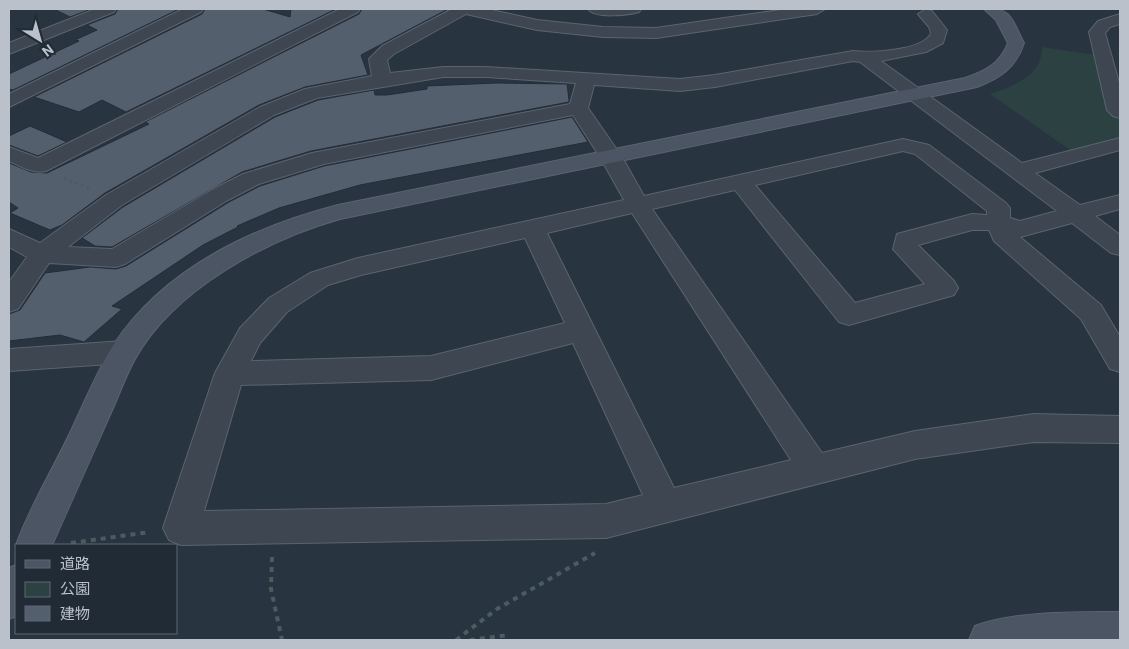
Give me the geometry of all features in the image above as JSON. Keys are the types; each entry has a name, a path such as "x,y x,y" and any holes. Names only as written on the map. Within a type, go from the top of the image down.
{"street":[{"path":"9,49 108,9"},
{"path":"9,101 196,9"},
{"path":"9,153 38,166 352,9"},
{"path":"382,80 378,59 388,50 465,9 537,26 603,32 647,33 817,9"},
{"path":"596,9 620,11 633,9"},
{"path":"34,544 124,352 156,312 198,276 233,253 293,225 338,212 970,83 990,76 1007,64 1016,43 1003,18 992,9"},
{"path":"9,302 42,254 114,200 267,111 312,93 382,80 443,72 486,72 680,85 716,81 853,56 866,58 926,48 937,41 939,34 937,25 926,14"},
{"path":"1120,19 1104,24 1097,32 1115,79 1118,110 1120,112"},
{"path":"866,58 1120,247"},
{"path":"586,80 578,108 638,205 814,468"},
{"path":"9,238 42,254 116,258 220,195 251,179 320,158 578,108"},
{"path":"1120,361 1091,312 1003,235 998,208 922,149 903,144 358,267 319,279 278,305 250,336 230,373 181,528 606,521 814,468 915,445 1034,428 1120,430"},
{"path":"1018,171 1120,144"},
{"path":"740,181 849,316 945,288 905,249 906,240 972,222 1000,223 1020,229 1120,202"},
{"path":"533,228 665,505"},
{"path":"230,373 431,368 581,330"},
{"path":"9,360 124,352"},
{"path":"9,600 15,586"},
{"path":"989,640 1053,633 1120,631"}],"path":[{"path":"38,166 114,200"},
{"path":"72,542 160,531"},
{"path":"456,640 497,610 602,549"},
{"path":"470,640 509,635"}],"green space":[{"path":"1042,47 1095,55 1111,112 1120,117 1120,140 1073,152 990,94 1017,83 1032,73 1041,57"}],"building":[{"path":"54,9 91,9 70,17"},
{"path":"118,9 179,9 13,90 9,89 9,74 79,41 75,40 97,30 87,25 115,14"},
{"path":"205,9 263,9 290,17 291,9 336,9 126,112 102,100 79,112 34,97 202,14"},
{"path":"362,9 448,9 361,55 368,75 305,87 259,105 105,193 62,225 50,230 10,213 18,208 9,202 9,163 31,172 47,173 149,124 145,122 359,14"},
{"path":"496,83 567,84 569,102 311,151 242,172 112,247 95,246 82,238 123,207 275,117 318,100 374,90 375,95 387,95 427,89 427,86"},
{"path":"572,117 588,142 360,185 279,208 237,226 203,245 112,306 122,309 84,342 60,335 9,341 9,314 20,310 45,273 90,267 116,269 126,266 229,202 260,186 324,166"},
{"path":"30,126 67,142 38,156 9,145 9,136"}]}
